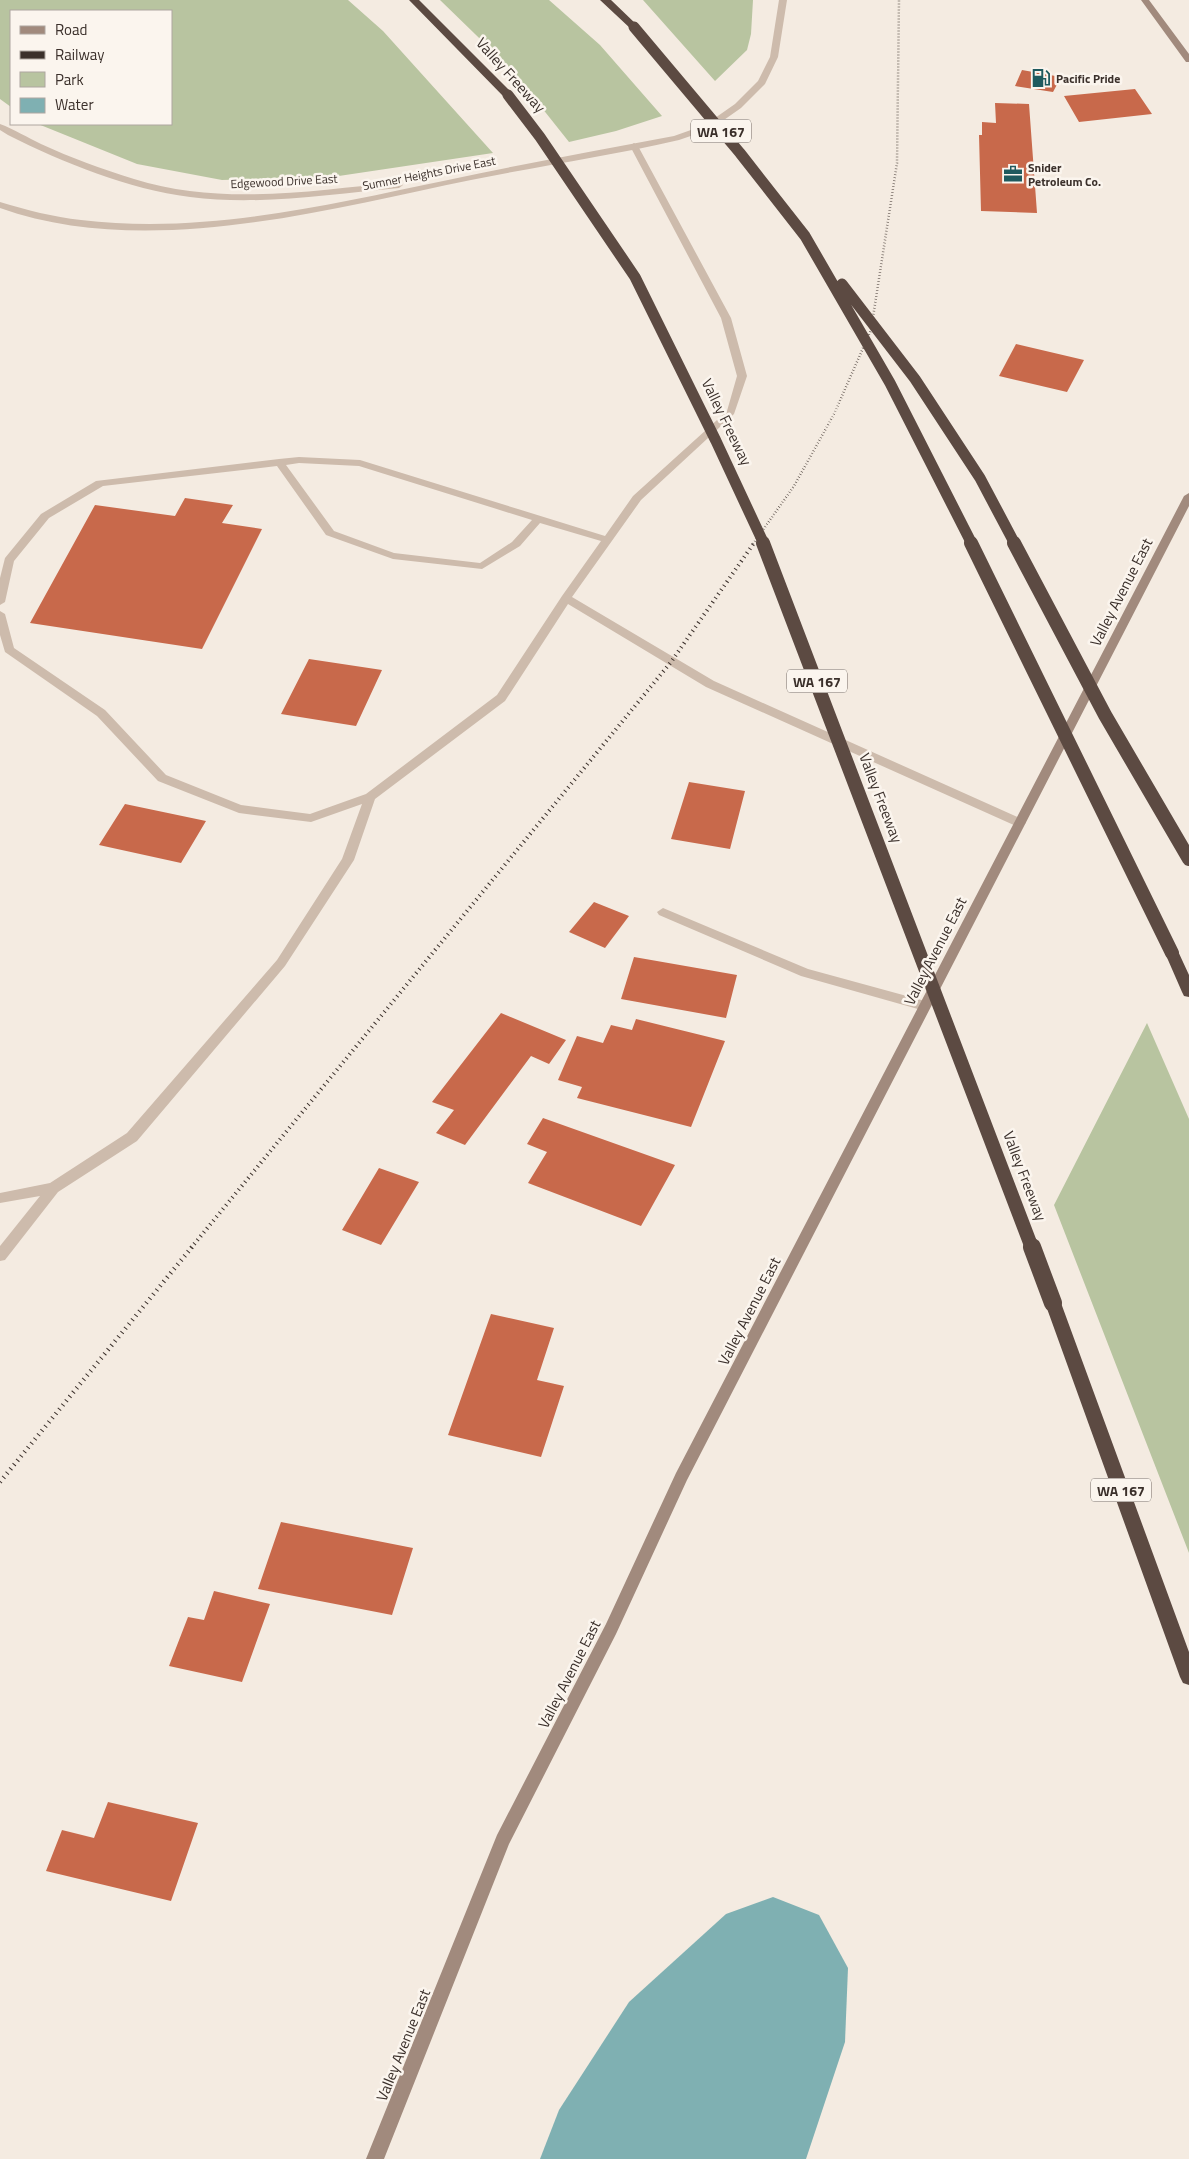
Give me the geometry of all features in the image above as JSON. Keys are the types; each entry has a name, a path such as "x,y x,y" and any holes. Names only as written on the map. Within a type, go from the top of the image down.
{"highway":[{"name":"Valley Freeway","path":"414,0 508,95 540,137 635,277 716,441 771,560 1053,1303 1189,1677"},
{"name":"WA 167","path":"606,0 634,27 740,153 805,236 890,383 955,510 1172,953 1189,992"},
{"path":"805,236 915,379 980,478 1105,714 1189,860"}],"main road":[{"path":"1145,0 1189,60"},
{"name":"Valley Avenue East","path":"375,2159 502,1840 611,1629 681,1477 1189,496"}],"street":[{"name":"Sumner Heights Drive East","path":"0,205 55,220 129,228 187,228 269,218 676,138 708,127 738,106 762,82 774,57 783,0"},
{"name":"Edgewood Drive East","path":"0,128 44,149 135,183 197,195 233,197 275,196 462,179"},
{"path":"0,614 9,650 101,713 162,778 239,809 311,818 370,797 501,698 566,598 637,498 731,412 742,376 726,318 634,146"},
{"path":"0,602 9,560 45,516 100,483 279,462 300,460 360,463 607,540"},
{"path":"279,462 330,533 392,556 482,566 516,544 538,519"},
{"path":"566,598 710,684 1020,823"},
{"path":"0,1256 54,1188 132,1136 281,963 348,860 370,797"},
{"path":"663,912 805,973 925,1006"},
{"path":"0,1198 54,1188"}],"green space":[{"path":"0,0 348,0 383,31 493,153 332,177 222,180 137,164 40,125 172,125 172,10 10,10 10,106 0,99"},
{"path":"440,0 549,0 600,45 662,116 616,131 569,142 511,69"},
{"path":"643,0 753,0 751,34 747,50 715,81"},
{"path":"1147,1023 1189,1119 1189,1553 1054,1205"}],"water":[{"path":"773,1897 819,1915 848,1968 845,2042 806,2159 540,2159 559,2110 629,2002 726,1914"}],"building":[{"path":"1022,70 1061,77 1053,92 1015,86"},
{"path":"1135,89 1152,114 1079,122 1064,96"},
{"path":"995,103 1029,104 1037,213 981,211 979,135 982,135 982,122 996,123"},
{"path":"1016,344 1084,360 1067,392 999,376"},
{"path":"185,498 233,505 222,523 262,529 202,649 30,623 95,505 175,516"},
{"path":"309,659 382,670 356,726 281,714"},
{"path":"689,782 745,791 730,849 671,839"},
{"path":"125,804 206,821 181,863 99,845"},
{"path":"594,902 629,916 605,948 569,932"},
{"path":"634,957 737,975 726,1018 621,999"},
{"path":"501,1013 566,1040 549,1064 531,1056 465,1145 436,1133 454,1110 432,1102"},
{"path":"636,1019 725,1041 691,1127 577,1098 582,1087 558,1080 577,1036 603,1043 611,1025 632,1030"},
{"path":"543,1118 675,1165 641,1226 528,1183 547,1152 527,1144"},
{"path":"379,1168 419,1182 381,1245 342,1230"},
{"path":"491,1314 554,1328 537,1380 564,1386 541,1457 448,1435"},
{"path":"281,1522 413,1548 392,1615 258,1589"},
{"path":"214,1591 270,1604 242,1682 169,1666 188,1617 204,1620"},
{"path":"108,1802 198,1823 171,1901 46,1871 62,1830 94,1838"}],"railway":[{"path":"753,544 794,486 834,414 871,330 897,163 899,0"},
{"path":"191,1248 671,662 754,543"},
{"path":"0,1482 192,1247"}],"place":[{"name":"Pacific Pride","path":"1041,78"},
{"name":"Snider Petroleum Co.","path":"1013,174"}]}
